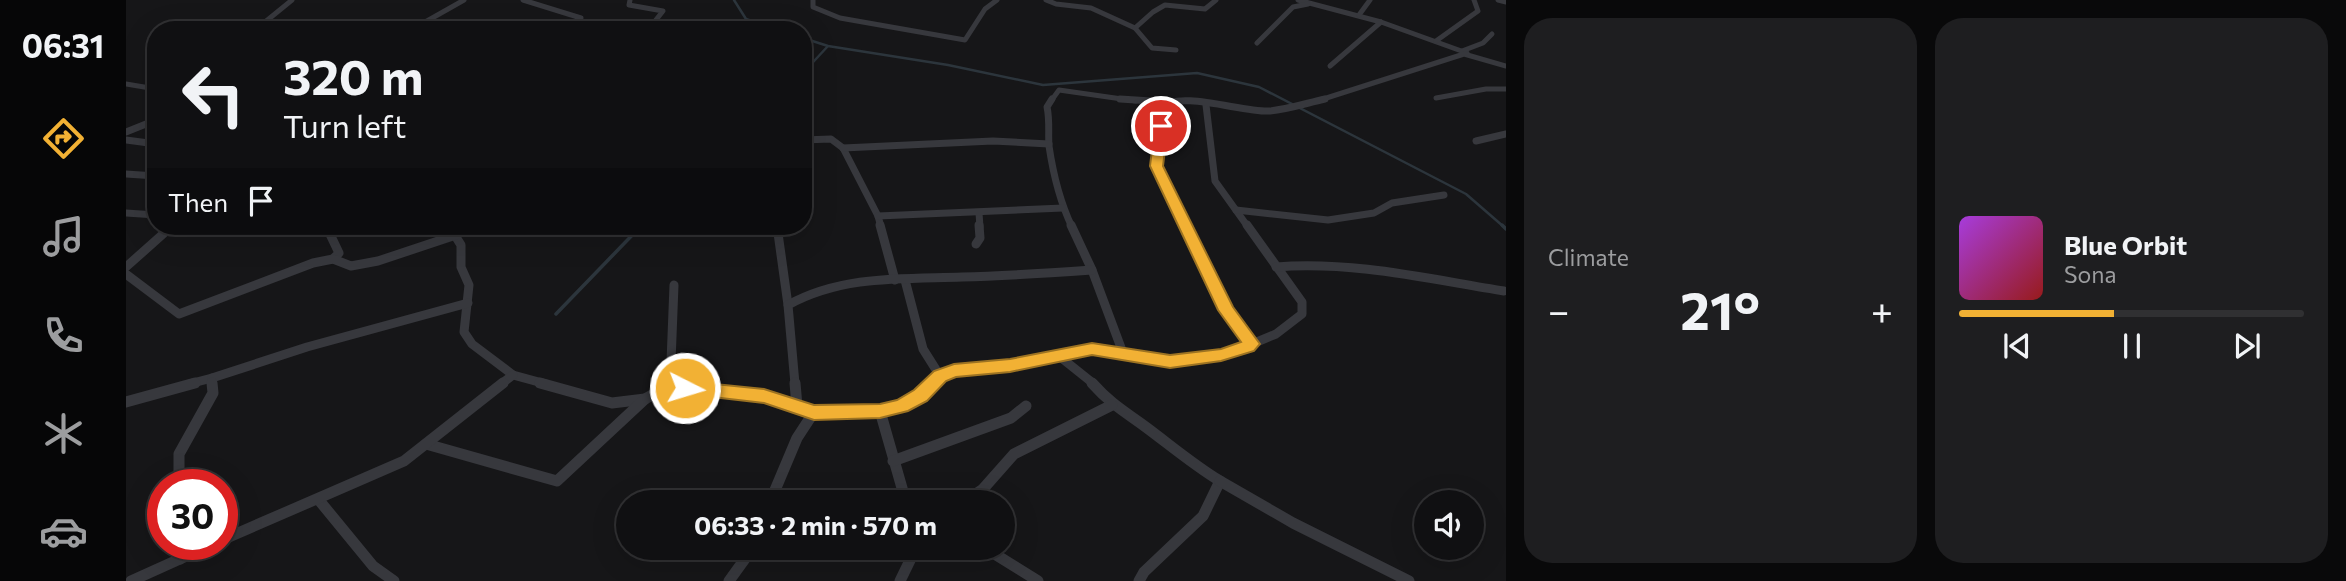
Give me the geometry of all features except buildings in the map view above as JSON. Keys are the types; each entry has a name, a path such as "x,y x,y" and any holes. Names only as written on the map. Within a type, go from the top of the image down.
{"street":[{"path":"266,21 292,0"},
{"path":"430,21 464,0"},
{"path":"523,0 581,18"},
{"path":"630,0 629,5 663,11 655,21"},
{"path":"813,0 813,7 831,16 965,40 985,9 997,0"},
{"path":"1046,0 1056,4 1091,8 1135,28 1152,48 1176,50"},
{"path":"1160,0 1203,10 1210,8 1216,0"},
{"path":"1298,0 1359,15 1506,66"},
{"path":"1359,15 1370,0"},
{"path":"1436,41 1478,11 1474,0"},
{"path":"1498,0 1506,2"},
{"path":"1135,28 1158,7 1170,4"},
{"path":"1257,43 1293,7 1314,4"},
{"path":"1330,66 1381,22"},
{"path":"1123,353 1092,270 1063,208 1049,144 1050,122 1047,107 1059,90 1130,101 1182,100 1269,111 1326,99 1465,53 1483,43 1492,34"},
{"path":"126,84 147,88"},
{"path":"1436,98 1486,89 1506,89"},
{"path":"1167,102 1162,107 1157,166 1226,310 1252,344"},
{"path":"426,444 557,481 645,399 659,391 702,389 764,396 814,412 880,411 901,406 920,396 940,376 954,371 1010,365 1092,349 1170,362 1221,355 1276,334 1302,314 1302,302 1215,181 1206,105"},
{"path":"126,132 147,124"},
{"path":"1476,141 1506,134"},
{"path":"812,140 831,139 844,148 878,216 923,349 940,376"},
{"path":"126,140 147,143"},
{"path":"844,148 993,141 1049,144"},
{"path":"126,174 147,175"},
{"path":"1236,210 1328,220 1374,213 1392,203 1444,195"},
{"path":"878,216 1063,208"},
{"path":"976,244 980,238 979,213"},
{"path":"126,214 147,215"},
{"path":"126,267 163,235"},
{"path":"330,235 339,253 333,259"},
{"path":"126,274 179,314 313,263 333,259 351,266 456,235 461,245 461,267 469,285 464,320 467,338 513,375 612,402 645,399"},
{"path":"777,235 788,305 797,406"},
{"path":"1276,267 1305,263 1341,264 1422,275 1504,291"},
{"path":"788,305 804,294 850,284 1092,270"},
{"path":"659,391 671,362 674,285"},
{"path":"126,402 334,339 405,323 468,303"},
{"path":"1059,356 1090,380 1112,405 1143,425 1190,463 1293,523 1409,581"},
{"path":"238,533 404,461 513,375"},
{"path":"179,469 179,454 214,393 212,378"},
{"path":"982,490 1014,454 1112,405"},
{"path":"893,461 1011,418 1026,406"},
{"path":"880,411 902,490"},
{"path":"775,490 797,439 814,412"},
{"path":"1139,581 1144,572 1203,516 1220,481"},
{"path":"318,499 373,566 394,581"},
{"path":"131,581 178,560"},
{"path":"729,581 744,560"},
{"path":"900,581 910,560"},
{"path":"1004,560 1038,581"}],"waterway":[{"path":"734,0 746,19 752,21"},
{"path":"812,41 828,46"},
{"path":"812,63 828,46"},
{"path":"828,46 948,65 1043,85 1197,73 1259,87 1466,194 1504,227"},
{"path":"556,314 632,235"}],"route":[{"path":"685,388 764,396 814,412 880,411 901,406 920,396 940,376 954,371 1010,365 1092,349 1117,351 1170,362 1221,355 1248,347 1252,344 1226,310 1157,166 1161,126"}]}
